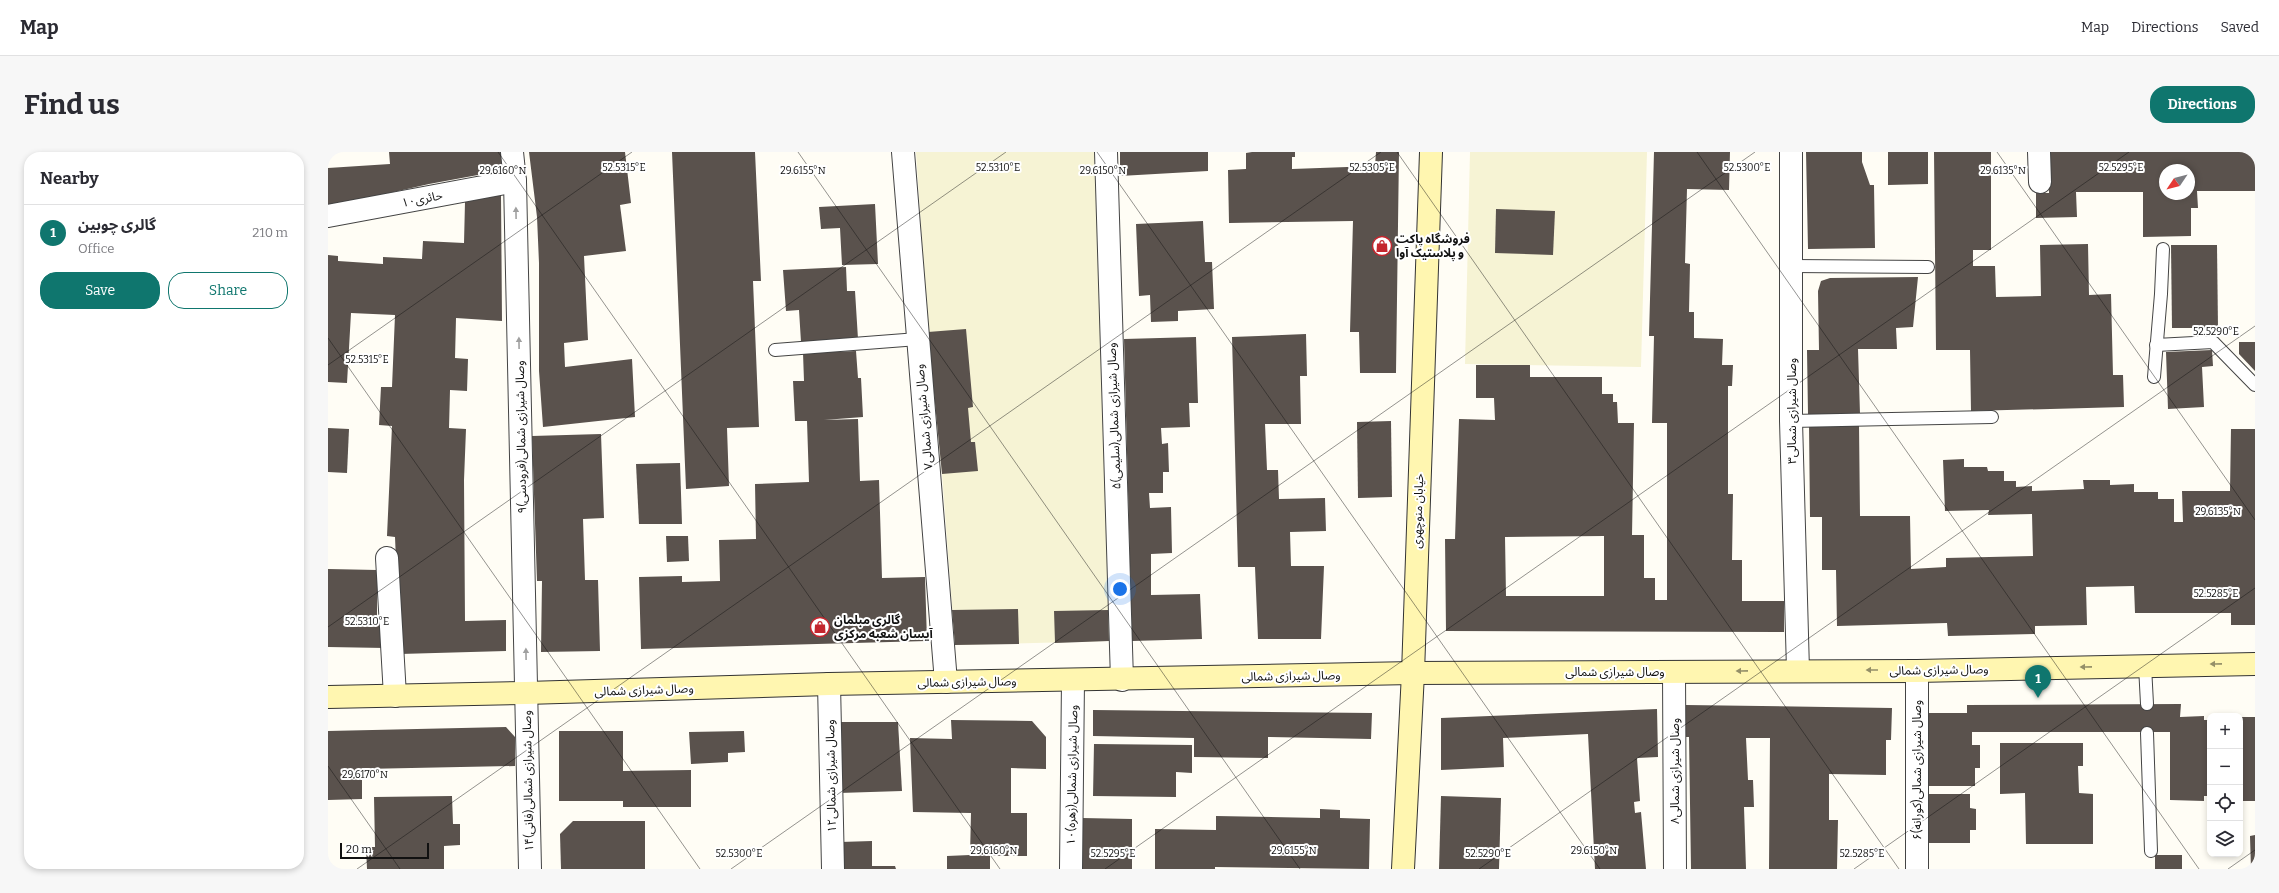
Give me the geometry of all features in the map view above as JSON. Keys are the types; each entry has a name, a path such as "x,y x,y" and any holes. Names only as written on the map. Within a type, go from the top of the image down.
{"main road":[{"name":"خیابان منوچهری","path":"1403,869 1413,673 1431,152"},
{"name":"وصال شیرازی شمالی","path":"328,697 526,694 828,684 1122,680 1413,673 1917,670 2255,664"}],"street":[{"name":"۹وصال شیرازی شمالی(فرودسی)","path":"512,152 515,181 526,694"},
{"name":"وصال شیرازی شمالی۷","path":"903,152 946,682"},
{"name":"۵وصال شیرازی شمالی(سلیمی)","path":"1106,152 1122,680"},
{"name":"وصال شیرازی شمالی۳","path":"1791,152 1791,421 1798,670"},
{"path":"2039,152 2040,182"},
{"name":"حائری۱۰","path":"328,216 515,181"},
{"path":"387,558 394,696"},
{"name":"۶وصال شیرازی شمالی(کورانه)","path":"1917,670 1917,869"},
{"name":"وصال شیرازی شمالی۸","path":"1674,672 1676,869"},
{"name":"۱۰وصال شیرازی شمالی(زهره)","path":"1071,869 1073,680"},
{"name":"۱۲وصال شیرازی شمالی","path":"828,684 832,869"},
{"name":"۱۴وصال شیرازی شمالی(فانی)","path":"526,694 530,869"}],"lane":[{"path":"2154,377 2162,294 2163,248"},
{"path":"1792,266 1928,266"},
{"path":"775,350 918,339"},
{"path":"2156,345 2213,342 2255,385"},
{"path":"1791,421 1992,417"},
{"path":"2145,666 2146,704"},
{"path":"2147,733 2150,852"}],"shaded area":[{"path":"916,152 1099,152 1109,641 955,645 942,474 928,332"},
{"path":"1470,152 1647,152 1641,367 1465,364"}],"building":[{"path":"389,152 503,152 505,170 429,184 328,207 328,168 390,164"},
{"path":"529,152 625,152 631,203 620,205 626,251 584,256 588,340 564,343 565,367 632,359 635,417 543,427 539,371 539,263 537,217"},
{"path":"672,152 755,152 761,281 753,281 759,427 727,428 729,486 686,489"},
{"path":"1120,152 1208,152 1208,171 1120,176"},
{"path":"1295,152 1295,157 1292,157 1292,169 1375,166 1376,152 1399,152 1396,373 1360,373 1359,332 1350,332 1353,221 1229,223 1228,170 1246,169 1246,153"},
{"path":"1654,152 1730,152 1729,190 1687,189 1685,263 1690,264 1689,312 1694,312 1694,338 1723,339 1722,365 1733,365 1732,386 1728,386 1728,494 1733,494 1732,560 1742,560 1742,601 1784,601 1784,632 1446,631 1445,539 1455,539 1459,419 1495,420 1494,398 1476,398 1476,365 1530,365 1530,377 1602,377 1602,394 1613,394 1613,402 1617,402 1618,423 1634,423 1632,535 1644,535 1644,578 1655,578 1655,600 1667,600 1667,423 1652,423 1654,336 1649,336","holes":["1604,536 1604,596 1506,596 1505,537"]},
{"path":"1806,152 1862,152 1862,162 1870,185 1874,185 1875,248 1808,249"},
{"path":"1888,152 1928,152 1928,184 1888,185"},
{"path":"1934,152 1991,152 1991,250 1973,250 1973,266 1995,266 1996,297 2041,296 2040,245 2088,244 2089,295 2111,294 2113,375 2123,375 2124,407 1971,411 1970,350 1936,350"},
{"path":"2048,152 2255,152 2255,191 2197,191 2198,208 2191,208 2191,236 2143,237 2143,192 2076,192 2077,217 2036,218 2036,193 2049,193"},
{"path":"501,195 502,321 456,318 455,358 468,359 467,391 450,390 449,428 466,429 464,480 465,621 506,620 506,651 400,654 395,537 387,536 392,426 379,425 381,387 392,387 395,315 351,313 347,383 328,382 328,255 338,256 338,261 383,264 383,257 422,259 423,241 464,243 465,202"},
{"path":"875,204 878,264 842,265 840,228 821,229 819,207"},
{"path":"1496,209 1555,211 1553,255 1495,253"},
{"path":"1203,221 1205,262 1212,262 1214,309 1178,311 1178,321 1151,322 1150,295 1139,296 1136,224"},
{"path":"2171,245 2217,245 2218,328 2172,328"},
{"path":"846,267 847,291 855,291 858,339 801,342 799,310 786,311 783,270"},
{"path":"1918,277 1913,327 1896,328 1897,349 1858,349 1860,414 1808,414 1807,350 1819,350 1818,291 1821,281 1830,278"},
{"path":"966,329 973,407 968,408 971,442 975,442 978,471 942,474 928,332"},
{"path":"1306,334 1307,376 1300,376 1301,424 1265,424 1267,470 1278,470 1279,499 1325,498 1326,531 1290,532 1291,566 1324,566 1321,639 1258,639 1255,567 1238,567 1232,337"},
{"path":"1196,337 1198,403 1189,403 1190,427 1161,428 1162,444 1168,443 1169,472 1163,472 1163,493 1149,493 1150,508 1171,507 1172,553 1151,554 1151,595 1200,594 1202,639 1132,641 1124,339"},
{"path":"2239,342 2255,342 2255,371 2239,354"},
{"path":"2212,350 2213,366 2202,367 2204,407 2168,409 2166,352"},
{"path":"856,351 858,378 861,378 863,417 824,420 858,419 860,481 879,480 882,578 925,577 927,641 641,649 639,577 682,576 682,582 720,581 719,540 756,539 755,484 809,482 807,421 795,421 793,381 804,381 803,353"},
{"path":"1391,421 1392,497 1358,498 1357,422"},
{"path":"1859,424 1860,516 1910,516 1911,569 1946,567 1946,558 2033,556 2032,514 1988,515 1989,510 1945,511 1943,460 1964,459 1964,467 1987,467 1988,471 2004,471 2004,481 2016,481 2016,487 2032,486 2032,491 2084,489 2083,480 2110,480 2110,485 2134,484 2134,492 2158,492 2158,499 2174,499 2174,522 2183,522 2182,491 2230,491 2231,429 2255,429 2255,625 2231,625 2231,613 2135,613 2134,586 2086,587 2087,625 2035,626 2035,634 1948,636 1947,623 1837,626 1836,570 1822,570 1822,517 1810,517 1809,425"},
{"path":"328,428 349,429 347,473 328,472"},
{"path":"601,434 604,518 583,519 585,580 598,580 600,651 541,652 542,581 537,581 532,436"},
{"path":"680,463 682,524 639,524 636,464"},
{"path":"666,536 688,536 689,561 667,562"},
{"path":"328,569 377,570 377,620 385,621 385,648 328,647"},
{"path":"1018,609 1019,644 955,645 952,610"},
{"path":"1108,610 1109,641 1055,643 1054,611"},
{"path":"2181,704 2180,717 2204,716 2204,720 2207,720 2207,796 2204,796 2204,801 2170,800 2170,732 1972,732 1972,745 1980,745 1980,768 1975,768 1975,786 1926,786 1926,713 1967,713 1967,705"},
{"path":"1686,705 1892,708 1891,740 1886,740 1886,775 1829,774 1829,820 1838,820 1837,869 1769,869 1770,738 1746,738 1748,780 1753,780 1754,807 1744,807 1746,869 1691,869 1689,737 1686,737"},
{"path":"1657,709 1658,757 1637,758 1640,801 1634,802 1635,813 1641,812 1646,869 1595,869 1588,734 1503,738 1504,767 1441,770 1441,718"},
{"path":"1093,710 1372,713 1371,739 1268,737 1268,758 1194,757 1194,738 1093,736"},
{"path":"2243,717 2255,717 2255,801 2243,801"},
{"path":"951,720 1032,721 1046,737 1046,769 1011,768 1011,813 1027,813 1027,856 990,856 990,869 947,869 947,856 970,855 971,813 913,812 910,738 952,739"},
{"path":"839,722 898,722 902,791 839,793"},
{"path":"506,727 515,737 515,766 362,769 362,799 328,800 328,731"},
{"path":"559,731 623,731 623,771 691,770 691,807 623,807 623,801 559,801"},
{"path":"744,731 745,752 728,753 728,762 691,764 689,732"},
{"path":"2000,743 2083,743 2083,766 2078,766 2079,793 2093,794 2093,844 2026,844 2025,793 2000,794"},
{"path":"1094,744 1192,745 1192,773 1176,772 1176,797 1093,796"},
{"path":"1928,794 1970,794 1970,808 1976,809 1976,830 1970,830 1970,843 1929,843"},
{"path":"452,796 453,824 460,824 460,845 444,846 444,869 367,869 366,847 375,847 374,797"},
{"path":"1441,796 1501,798 1499,869 1439,869"},
{"path":"1320,809 1340,810 1340,818 1370,819 1369,869 1215,867 1215,869 1155,869 1155,829 1216,830 1216,816 1320,818"},
{"path":"1082,818 1132,819 1132,869 1081,869"},
{"path":"573,821 645,821 645,869 561,869 560,834"},
{"path":"2255,835 2255,869 2251,869 2250,836"},
{"path":"872,841 872,866 895,866 896,869 840,869 840,842"},
{"path":"2155,855 2182,855 2182,869 2155,869"}],"place":[{"name":"فروشگاه پاکت و پلاستیک آوا","path":"1382,246"},
{"name":"گالری مبلمان آیسان شعبه مرکزی","path":"820,627"},
{"name":"گالری چوبین","path":"2038,698"}]}
